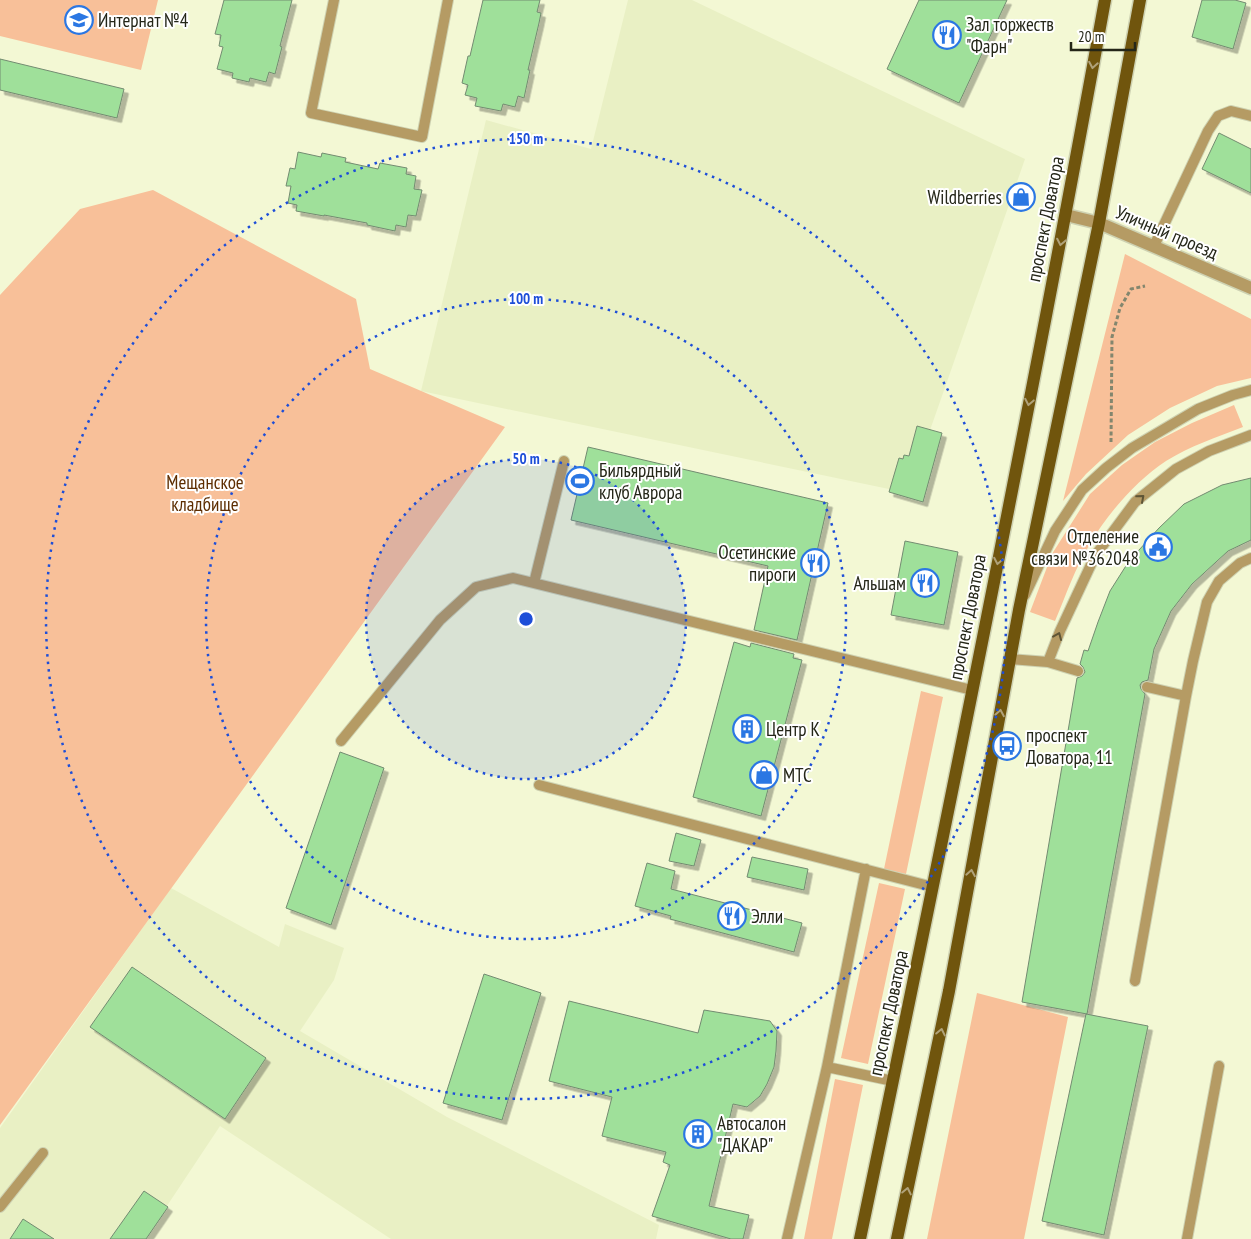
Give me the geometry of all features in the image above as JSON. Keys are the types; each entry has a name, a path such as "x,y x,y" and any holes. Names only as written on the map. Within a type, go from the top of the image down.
{"main road":[{"name":"проспект Доватора","path":"860,1239 933,887 1066,215 1104,0"},
{"path":"897,1239 949,991 1009,660 1099,224 1140,0"}],"street":[{"name":"Уличный проезд","path":"1066,215 1099,224 1251,288"}],"lane":[{"path":"334,0 311,113 422,137 448,0"},
{"path":"1154,246 1208,131 1218,116 1231,111 1251,116"},
{"path":"1019,610 1055,531 1082,490 1132,448 1198,410 1233,395 1251,390"},
{"path":"1048,662 1060,631 1095,556 1135,502 1176,468 1210,451 1251,435"},
{"path":"534,582 564,461"},
{"path":"1135,981 1186,696 1207,602 1219,582 1240,563 1251,558"},
{"path":"341,741 440,620 476,587 513,578 972,690"},
{"path":"1009,660 1048,662 1078,671"},
{"path":"1147,686 1186,696"},
{"path":"538,785 933,887"},
{"path":"787,1239 827,1067 866,869"},
{"path":"1187,1239 1219,1066"},
{"path":"827,1067 892,1081"},
{"path":"0,1207 43,1153"}],"path":[{"path":"1111,442 1112,337 1120,308 1131,289 1145,286"}],"shaded area":[{"path":"628,0 692,0 1025,159 908,493 421,391 486,120 591,149"},
{"path":"171,888 279,947 285,924 344,948 334,980 300,1031 447,1117 659,1225 656,1239 391,1239 220,1126 145,1239 0,1239 0,1128"}],"green space":[{"name":"Интернат №4","path":"0,0 158,0 141,70 0,36"},
{"name":"Мещанское кладбище","path":"153,190 356,299 370,369 505,427 0,1125 0,295 80,209"},
{"path":"1125,254 1251,319 1251,378 1217,386 1170,408 1128,435 1086,474 1063,501"},
{"path":"1234,405 1243,427 1194,446 1166,461 1144,478 1114,510 1097,533 1080,562 1055,621 1030,612 1052,554 1090,494 1122,465 1155,442 1192,423"},
{"path":"921,691 943,697 906,874 884,869"},
{"path":"879,883 905,889 868,1064 841,1058"},
{"path":"977,993 1068,1017 1024,1239 927,1239"},
{"path":"835,1079 863,1085 832,1239 804,1239"}],"building":[{"path":"224,0 292,0 275,74 269,72 266,82 250,78 249,82 232,78 233,73 217,69 223,47 219,46 221,35 215,34"},
{"path":"483,0 540,0 537,12 541,13 528,70 530,70 524,98 518,96 515,107 503,104 501,111 475,106 477,98 465,95 468,85 462,83"},
{"name":"Зал торжеств \"Фарн\"","path":"919,0 1007,0 959,103 887,69"},
{"path":"1202,0 1235,0 1246,3 1233,49 1192,37"},
{"path":"0,59 124,89 117,118 0,90"},
{"path":"1219,133 1251,149 1251,193 1202,169"},
{"path":"298,152 321,157 322,153 346,158 345,162 378,169 380,163 407,168 406,174 416,176 414,189 422,190 416,216 408,215 406,227 396,225 395,231 367,225 367,223 296,211 297,205 288,203 291,186 286,186 290,168 295,169"},
{"path":"917,426 942,433 923,502 889,492 899,458 903,459 904,455 909,456"},
{"path":"588,447 828,503 797,640 754,630 768,566 571,520"},
{"path":"1251,478 1251,540 1228,551 1192,584 1171,611 1154,649 1148,680 1140,685 1145,694 1087,1014 1022,1002 1077,678 1085,672 1080,664 1084,650 1088,651 1110,591 1129,561 1159,528 1184,504 1222,485"},
{"name":"Альшам","path":"905,541 958,552 944,625 891,615"},
{"name":"Центр К","path":"734,642 750,647 751,643 794,654 793,658 802,660 761,816 693,797"},
{"path":"340,752 384,768 331,925 286,908"},
{"path":"676,833 701,840 694,866 669,861"},
{"path":"752,857 808,869 804,890 747,877"},
{"name":"Элли","path":"647,863 675,871 671,889 802,923 794,952 670,919 671,916 635,906"},
{"path":"132,967 266,1058 225,1119 90,1027"},
{"path":"484,974 541,993 502,1120 443,1103"},
{"path":"569,1001 698,1033 704,1010 770,1021 777,1031 774,1067 760,1096 747,1107 733,1104 709,1206 749,1215 743,1239 731,1239 652,1216 670,1165 663,1162 666,1152 602,1136 612,1097 549,1081"},
{"path":"1086,1014 1148,1026 1104,1235 1042,1221"},
{"path":"144,1191 168,1207 146,1239 110,1239"},
{"path":"23,1219 54,1239 10,1239"}],"place":[{"name":"Интернат №4","path":"79,20"},
{"name":"Зал торжеств \"Фарн\"","path":"947,35"},
{"name":"Wildberries","path":"1021,197"},
{"name":"Бильярдный клуб Аврора","path":"580,481"},
{"name":"Отделение связи №362048","path":"1158,547"},
{"name":"Осетинские пироги","path":"815,563"},
{"name":"Альшам","path":"925,583"},
{"name":"Центр К","path":"747,729"},
{"name":"проспект Доватора, 11","path":"1007,746"},
{"name":"МТС","path":"764,775"},
{"name":"Элли","path":"732,916"},
{"name":"Автосалон \"ДАКАР\"","path":"698,1134"}]}
